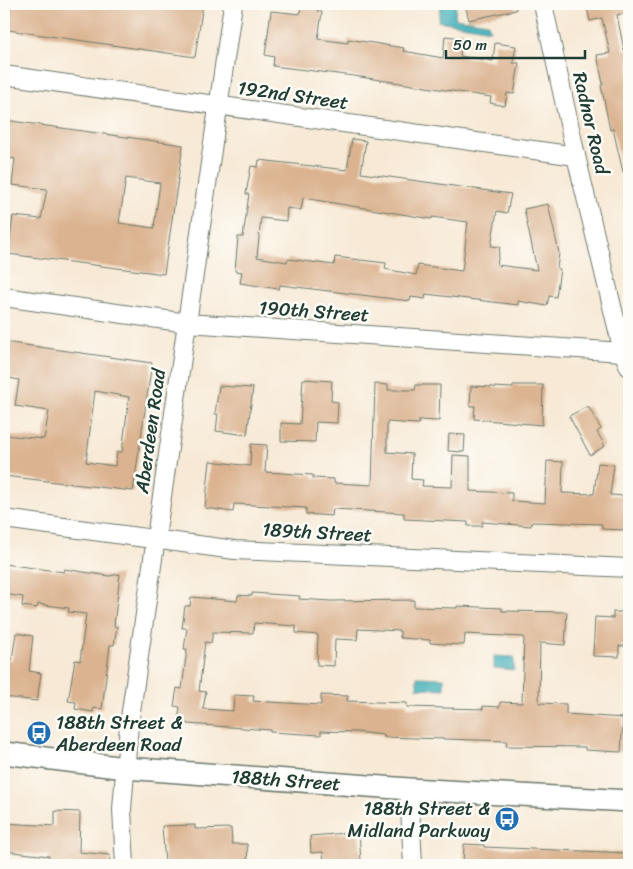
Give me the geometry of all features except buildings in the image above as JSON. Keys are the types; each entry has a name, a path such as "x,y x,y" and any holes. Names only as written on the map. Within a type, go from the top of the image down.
{"street":[{"name":"Aberdeen Road","path":"125,865 122,809 129,725 233,4"},
{"name":"Radnor Road","path":"543,4 576,156 626,360"},
{"name":"192nd Street","path":"4,75 576,156"},
{"name":"190th Street","path":"4,297 187,324 626,360"},
{"name":"189th Street","path":"4,519 235,550 629,568"},
{"name":"188th Street","path":"4,752 125,768 409,789 629,801"},
{"path":"409,789 413,865"}],"water":[{"path":"441,4 456,6 455,18 488,23 490,30 438,21"},
{"path":"494,656 514,657 514,670 494,668"},
{"path":"417,677 444,678 444,689 417,688"}],"place":[{"name":"188th Street & Aberdeen Road","path":"39,733"},
{"name":"188th Street & Midland Parkway","path":"507,819"}]}
